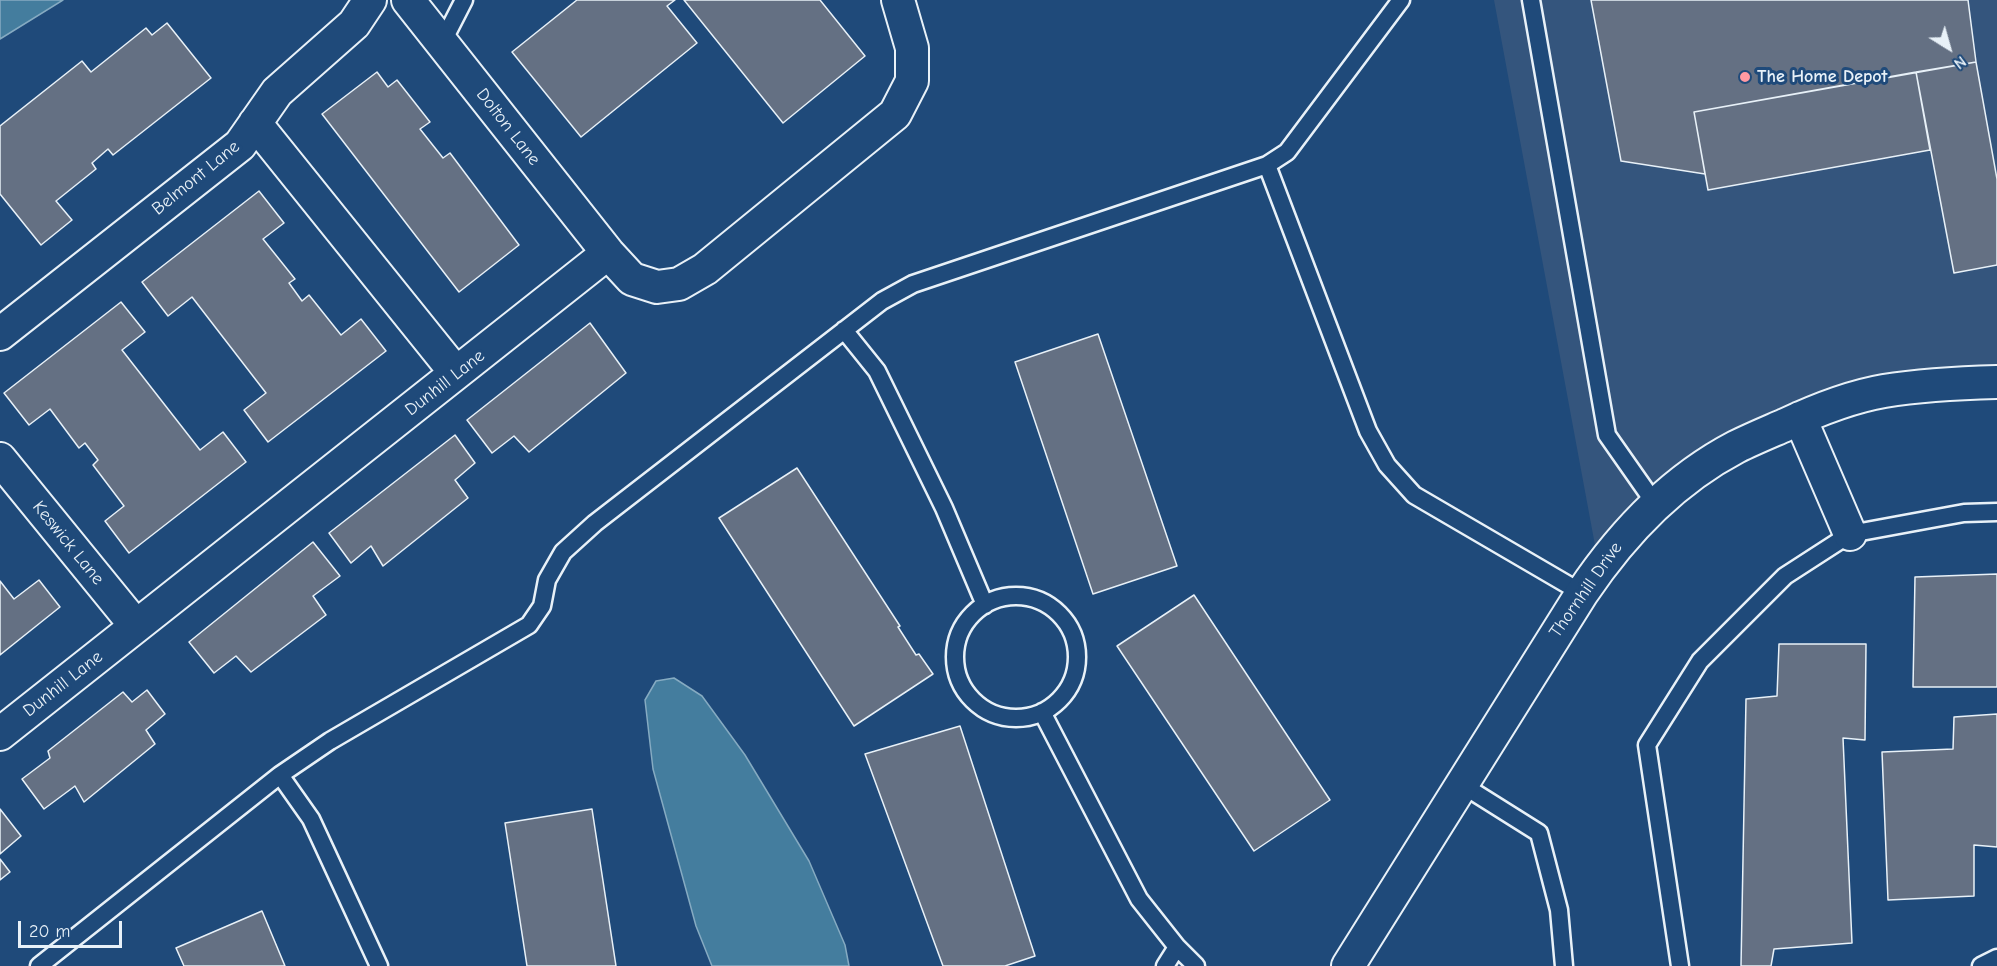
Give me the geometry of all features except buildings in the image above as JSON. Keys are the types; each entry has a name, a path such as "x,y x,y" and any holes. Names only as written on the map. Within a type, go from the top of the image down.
{"street":[{"name":"Belmont Lane","path":"5,319 240,145 277,92 354,24 370,0"},
{"name":"Dolton Lane","path":"408,0 608,253"},
{"path":"608,253 632,279 657,287 679,284 705,269 895,114 912,81 912,48 898,0"},
{"path":"255,123 456,373"},
{"name":"Dunhill Lane","path":"0,734 608,253"},
{"name":"Thornhill Drive","path":"1348,966 1582,592 1625,536 1656,505 1696,473 1734,448 1832,405 1882,392 1939,384 1997,382"},
{"path":"1800,418 1850,534"},
{"name":"Keswick Lane","path":"0,459 136,627"}],"lane":[{"path":"442,43 464,0"},
{"path":"39,966 280,775 330,741 529,625 542,606 548,580 562,552 595,523 882,301 913,284 1267,165 1287,152 1401,0"},
{"path":"1531,0 1607,435 1656,505"},
{"path":"1267,165 1368,431 1387,465 1414,495 1582,592"},
{"path":"844,330 877,371 944,508 985,605"},
{"path":"1680,966 1647,745 1700,661 1785,576 1850,534 1964,513 1997,512"},
{"path":"1023,596 1042,602 1058,613 1070,629 1076,647 1076,667 1070,686 1058,701 1042,712 1022,718 1002,716 982,708 968,694 957,676 955,656 959,636 969,618 985,605 1003,597 1023,596"},
{"path":"1042,712 1139,900 1177,947 1196,966"},
{"path":"280,775 311,819 379,966"},
{"path":"1461,784 1539,833 1559,910 1564,966"},
{"path":"1165,966 1177,947"},
{"path":"1982,966 1997,958"}],"shaded area":[{"path":"0,0 63,0 0,39"},
{"path":"1494,0 1997,0 1997,371 1803,406 1597,556"},
{"path":"674,678 702,696 745,755 809,861 845,945 849,966 712,966 696,926 653,769 645,700 656,681"}],"place":[{"name":"The Home Depot","path":"1745,77"}]}
